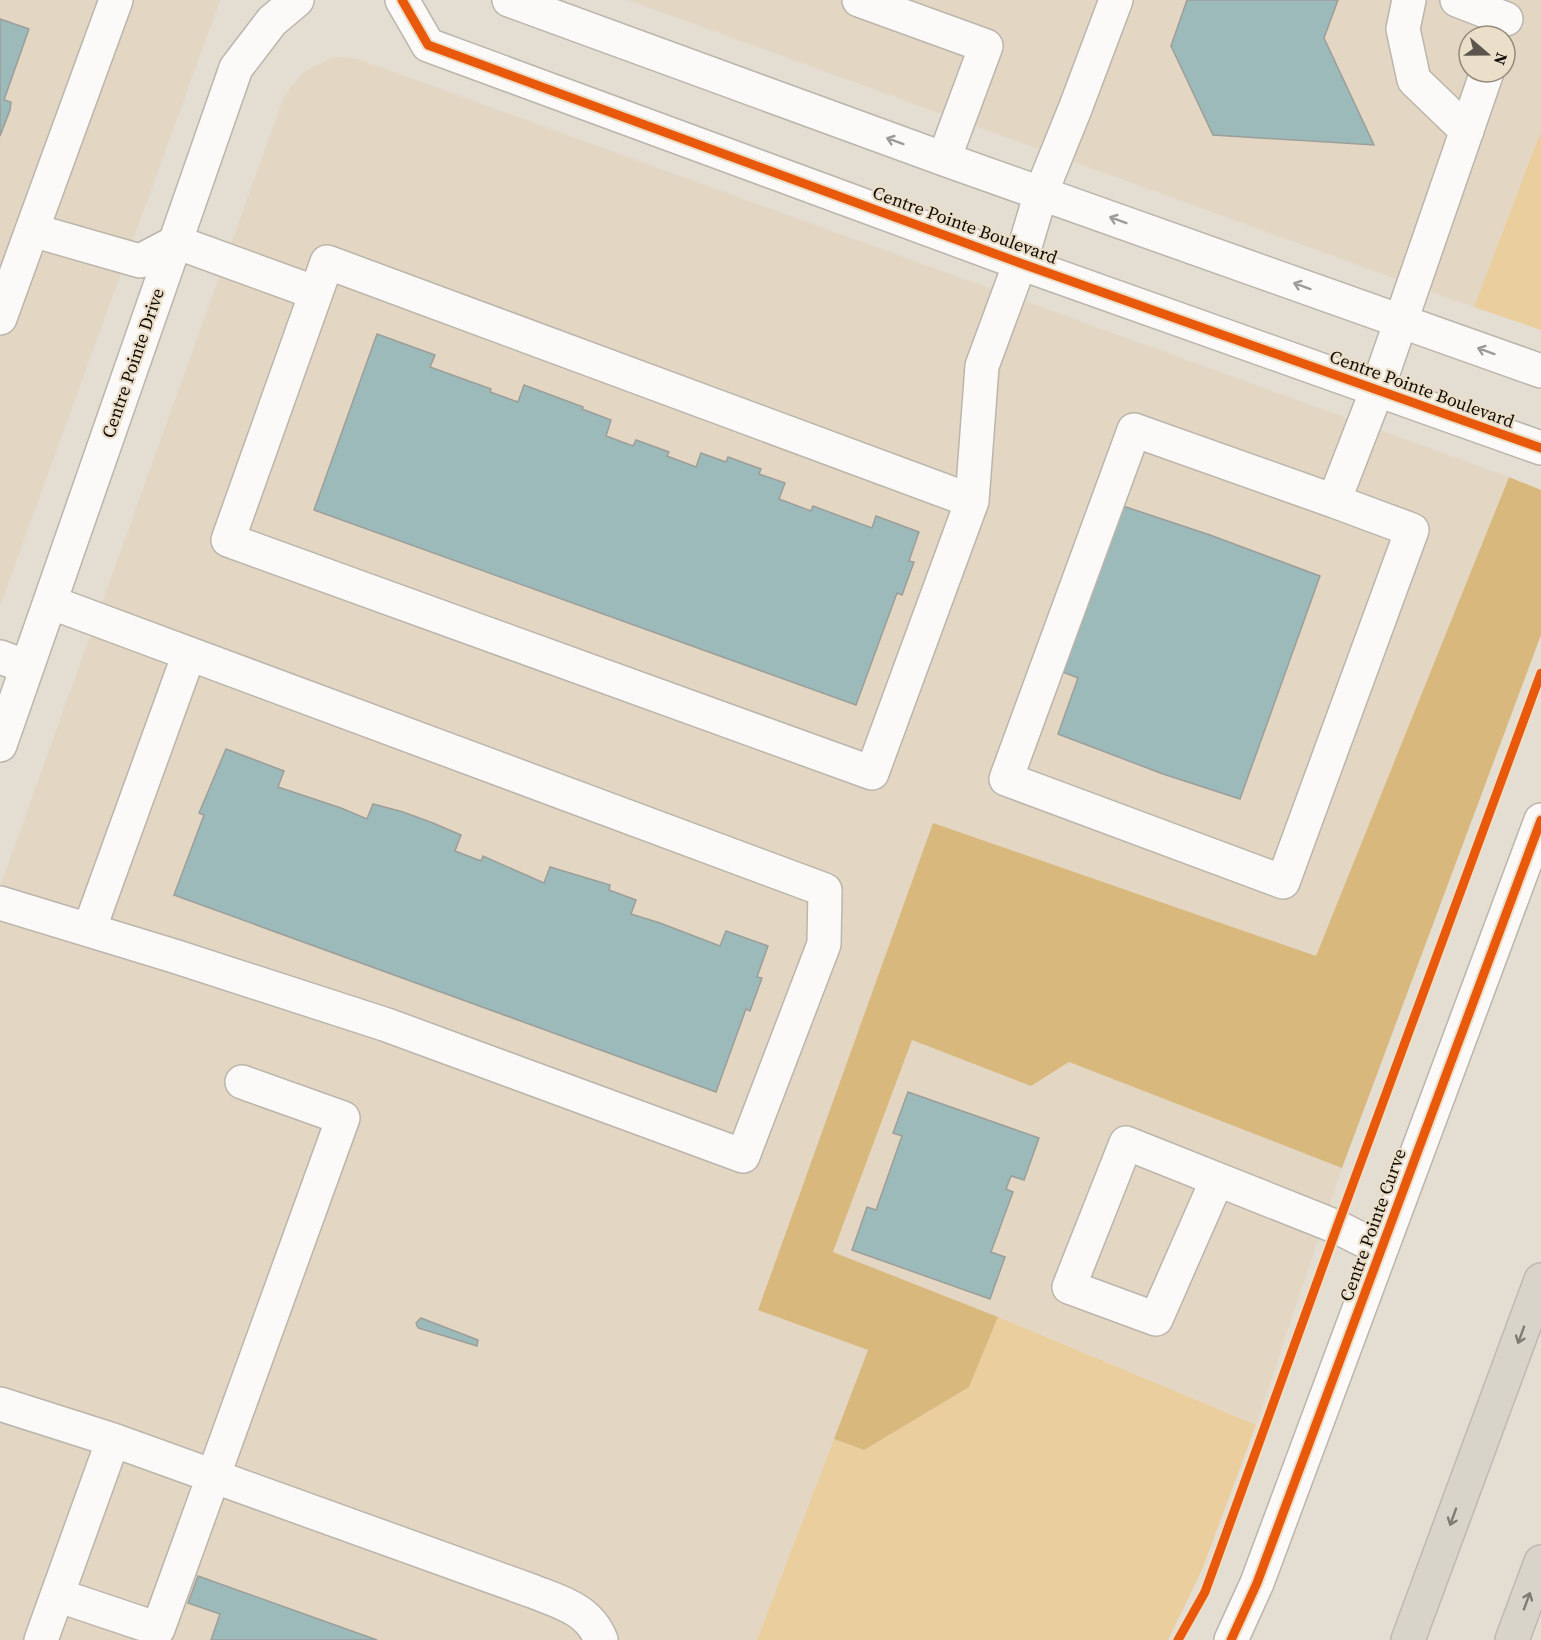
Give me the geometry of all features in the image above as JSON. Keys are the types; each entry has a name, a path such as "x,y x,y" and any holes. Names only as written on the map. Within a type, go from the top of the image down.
{"highway":[{"path":"1408,1640 1541,1280"},
{"path":"1512,1640 1541,1562"}],"street":[{"path":"0,318 116,0"},
{"name":"Centre Pointe Drive","path":"0,745 14,662 50,602 236,68 272,21 297,0"},
{"name":"Centre Pointe Boulevard","path":"402,0 428,45 1020,263 1541,448"},
{"path":"508,0 944,159 1541,371"},
{"path":"859,0 986,46 944,159"},
{"path":"972,501 327,262 228,540 872,773 972,501 982,366 1020,263 1041,193 1116,0"},
{"path":"1409,0 1403,29 1414,80 1467,131"},
{"path":"1457,0 1506,18"},
{"path":"1334,501 1377,390 1483,84"},
{"path":"32,230 140,261 176,242 316,293"},
{"path":"1134,430 1334,501 1412,530 1283,882 1006,779 1134,430"},
{"path":"0,903 387,1025 743,1156 824,944 825,890 50,602"},
{"path":"89,930 189,654"},
{"name":"Centre Pointe Curve","path":"1231,1640 1257,1583 1541,820"},
{"path":"57,1595 158,1629 343,1118 242,1082"},
{"path":"1217,1180 1156,1319 1069,1287 1126,1143 1336,1227 1382,1249"},
{"path":"0,1404 213,1475 573,1607 597,1628 602,1640"},
{"path":"41,1640 113,1440"}],"shaded area":[{"path":"0,0 220,0 0,606"},
{"path":"628,0 1541,0 1541,131 1474,307"},
{"path":"333,57 358,59 1509,477 1316,957 933,824 758,1309 868,1350 757,1640 0,1640 0,887 285,94 305,71"},
{"path":"1541,131 1541,330 1474,307"},
{"path":"1509,477 1541,490 1541,635 1342,1168 1069,1062 1031,1086 912,1040 833,1252 998,1317 969,1387 864,1450 834,1439 868,1350 758,1310 933,823 1316,956"},
{"path":"912,1040 1031,1086 1069,1062 1342,1168 1256,1425 998,1317 833,1252"},
{"path":"998,1317 1256,1425 1202,1570 1168,1640 757,1640 834,1439 864,1450 969,1387"}],"building":[{"path":"1187,0 1338,0 1324,38 1374,145 1213,135 1171,46"},
{"path":"0,19 29,29 4,100 11,102 0,136"},
{"path":"377,334 435,355 430,367 491,389 490,392 518,402 524,385 583,407 582,409 611,420 606,436 633,446 636,440 669,452 667,456 696,467 701,453 726,462 728,457 761,469 759,474 785,483 779,499 811,511 813,506 872,528 876,516 919,532 909,561 914,562 902,595 897,593 856,705 314,510"},
{"path":"1117,504 1210,535 1320,576 1240,799 1163,774 1058,734 1078,678 1058,670"},
{"path":"226,749 284,771 278,787 367,819 373,804 403,812 461,835 455,851 481,861 483,856 544,883 550,867 610,885 609,890 636,900 631,914 720,946 726,931 768,946 757,977 762,978 750,1011 746,1009 716,1092 174,895 204,815 199,813"},
{"path":"908,1092 1039,1138 1024,1180 1011,1176 1006,1189 1013,1192 991,1252 1005,1257 990,1299 852,1250 867,1207 876,1210 902,1136 893,1133"},
{"path":"421,1318 478,1340 477,1346 418,1328 416,1323"},
{"path":"198,1576 377,1640 211,1640 220,1614 188,1603"}],"cycle path":[{"path":"402,0 428,45 1020,263 1541,448"},
{"path":"1178,1640 1205,1592 1541,673"},
{"path":"1231,1640 1257,1583 1541,820"}]}
